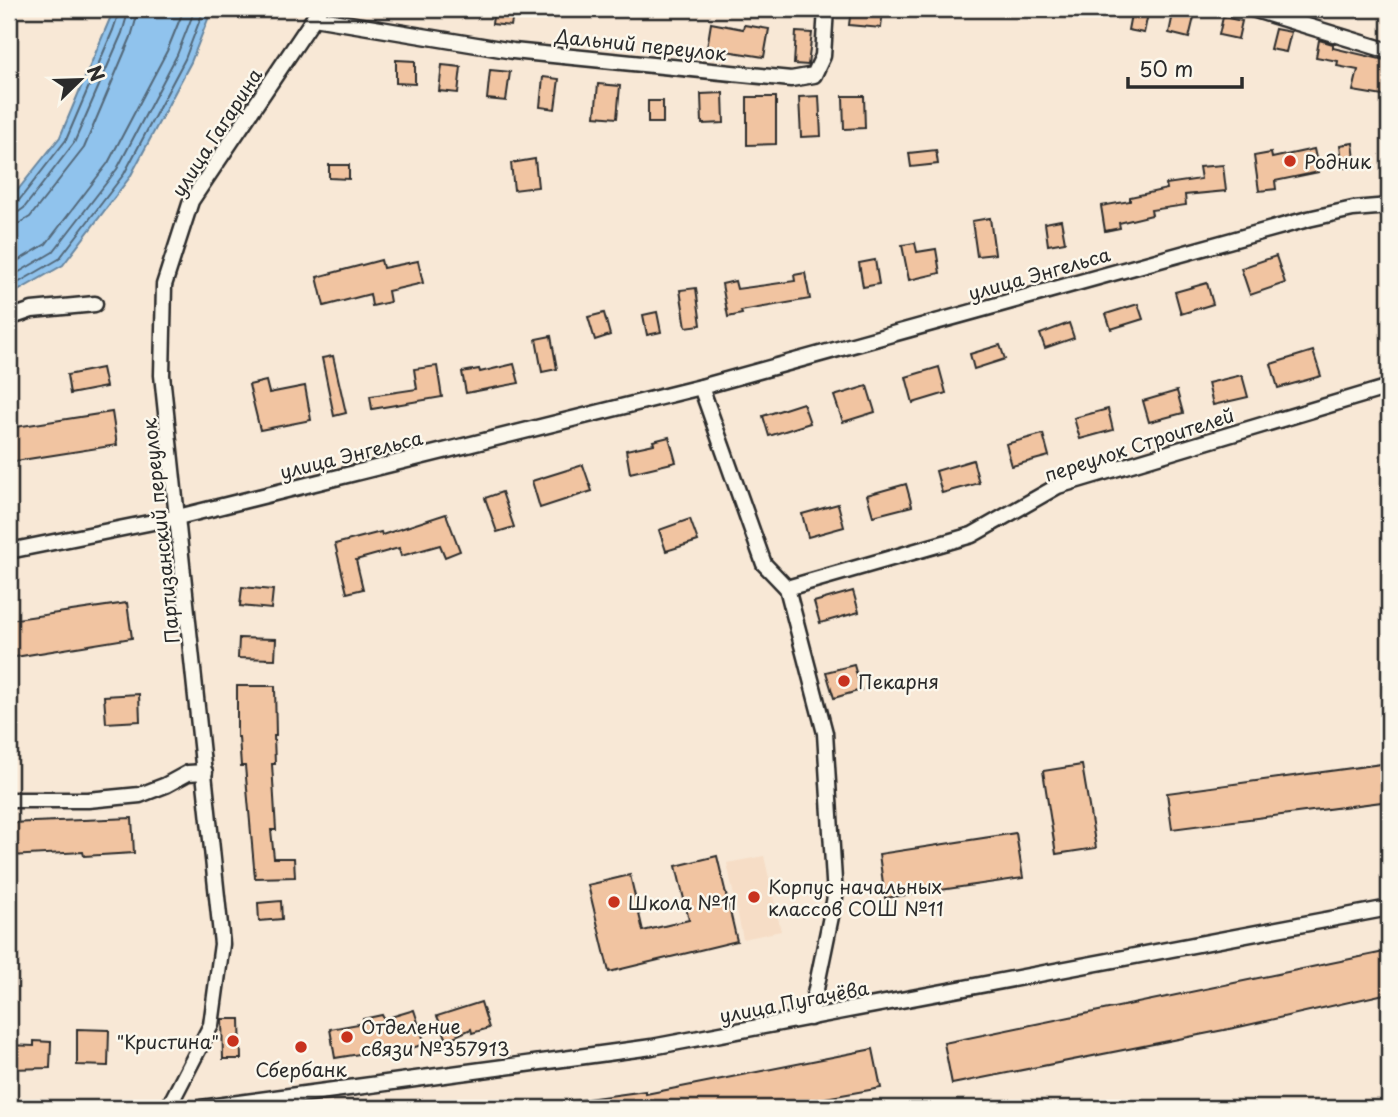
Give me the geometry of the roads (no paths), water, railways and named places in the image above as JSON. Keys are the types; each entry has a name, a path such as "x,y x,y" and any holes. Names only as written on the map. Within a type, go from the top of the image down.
{"street":[{"name":"Дальний переулок","path":"317,13 513,51 791,79 814,75 823,56 826,9"},
{"path":"1252,9 1389,51"},
{"name":"улица Гагарина","path":"164,285 191,201 317,13"},
{"name":"улица Энгельса","path":"9,551 178,517 701,387 1308,219 1353,209 1389,205"},
{"name":"Партизанский переулок","path":"164,285 162,375 222,944 211,1025 168,1108"},
{"path":"9,318 32,310 94,304"},
{"path":"701,387 764,564 787,588 825,733 835,897 810,1018"},
{"name":"переулок Строителей","path":"787,588 972,535 1058,486 1389,387"},
{"path":"9,800 88,800 140,795 188,773 205,772"},
{"name":"улица Пугачёва","path":"201,1108 652,1047 810,1018 913,994 1389,908"}],"water":[{"path":"114,9 212,9 191,62 130,177 63,265 9,296 9,201 60,137"}],"place":[{"name":"Родник","path":"1290,161"},
{"name":"Пекарня","path":"844,681"},
{"name":"Корпус начальных классов СОШ №11","path":"754,897"},
{"name":"Школа №11","path":"614,902"},
{"name":"Отделение связи №357913","path":"347,1037"},
{"name":"\"Кристина\"","path":"233,1041"},
{"name":"Сбербанк","path":"301,1047"}]}
